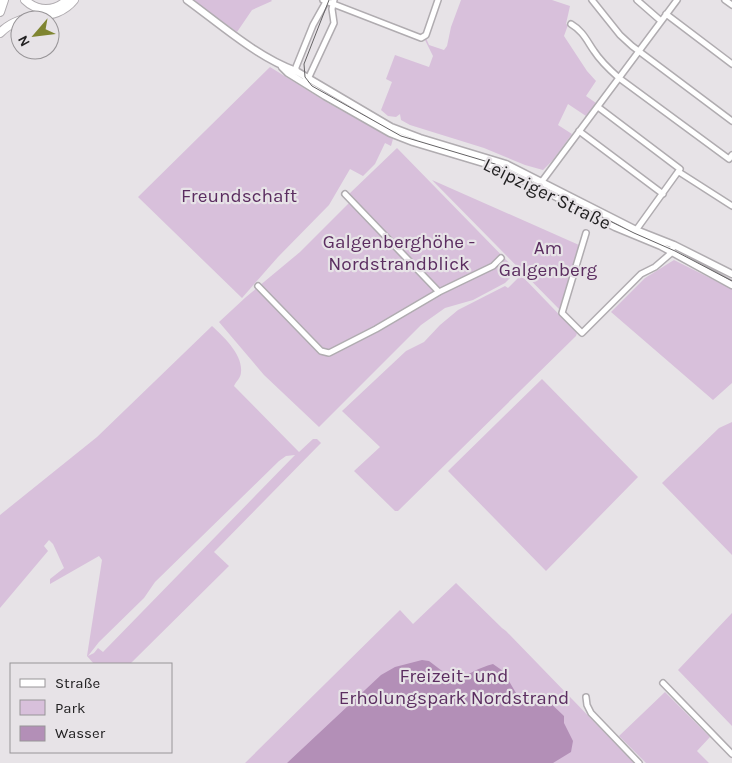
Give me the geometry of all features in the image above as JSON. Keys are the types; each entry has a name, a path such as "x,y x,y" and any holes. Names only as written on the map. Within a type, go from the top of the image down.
{"highway":[{"path":"0,12 4,0"},
{"path":"25,0 36,8 46,9 56,8 67,0"},
{"path":"0,33 19,20 56,14 66,9 74,0"}],"main road":[{"name":"Leipziger Straße","path":"186,0 297,77 390,133 413,142 488,163 540,185 732,285"},
{"name":"Leipziger Straße","path":"297,77 308,79 402,132 506,164 540,185"},
{"name":"Leipziger Straße","path":"634,233 674,245 732,274"}],"street":[{"path":"334,2 332,9 334,23 308,79 297,77 296,67 326,1 334,2 421,38 426,35 438,0"},
{"path":"592,0 620,35 732,122"},
{"path":"637,0 662,21"},
{"path":"540,185 580,130 586,118 590,117 598,107 677,0"},
{"path":"725,0 732,5"},
{"path":"666,14 732,64"},
{"path":"572,24 585,36 605,66 619,78 730,157"},
{"path":"598,107 680,171 732,206"},
{"path":"580,130 663,194"},
{"path":"634,233 680,171"},
{"path":"345,194 439,292"},
{"path":"586,233 562,314 582,333 641,274 655,267 671,252 674,245"},
{"path":"258,286 325,354 333,352 376,329 439,292 493,266 501,258"},
{"path":"663,683 732,754"},
{"path":"586,697 591,713 639,763"}],"green space":[{"path":"192,0 272,1 252,10 237,32"},
{"path":"461,0 552,0 570,6 566,24 568,25 564,36 587,71 596,81 586,96 596,103 586,116 568,104 558,125 572,134 553,160 543,170 525,165 484,148 410,125 401,120 400,114 396,117 388,116 381,110 392,82 386,79 395,55 429,67 433,56 424,38 426,38 429,45 444,50 447,46 451,27"},
{"name":"Freundschaft","path":"270,67 328,103 393,139 391,146 385,143 375,164 363,176 350,169 329,205 278,257 242,298 138,197"},
{"name":"Galgenberghöhe - Nordstrandblick","path":"397,148 517,271 505,283 473,300 445,308 421,325 319,427 264,375 219,322 300,252 353,199 349,194"},
{"name":"Am Galgenberg","path":"432,180 579,245 560,310"},
{"path":"674,260 732,289 732,383 713,400 611,312 645,278"},
{"path":"521,275 577,333 576,336 398,511 395,511 354,471 380,447 342,411 406,351 424,342 458,310 505,286 508,288"},
{"path":"212,326 232,347 239,359 241,374 234,386 299,452 313,439 317,439 321,443 214,552 229,566 131,663 93,663 87,656 102,560 99,556 50,584 50,579 64,568 53,544 49,540 44,546 48,551 0,608 0,515 97,437","holes":["295,455 103,652 98,648 88,656 99,642 144,598 155,582 279,461 286,456"]},
{"path":"542,379 638,477 546,571 448,471"},
{"path":"732,422 732,555 662,483 719,428"},
{"name":"Freizeit- und Erholungspark Nordstrand","path":"456,583 506,631 634,763 245,763 400,610 413,624"},
{"path":"732,613 732,726 678,670"},
{"path":"665,692 710,737 697,751 709,763 646,763 619,736"}],"water":[{"path":"422,660 429,661 450,677 449,679 455,685 472,672 493,664 503,671 516,693 536,704 545,698 564,716 564,723 573,741 571,752 553,763 287,763 381,675 395,667"}],"tram line":[{"path":"329,0 304,64 305,77 312,86 401,136 495,164 634,233 675,251 732,281"}]}
